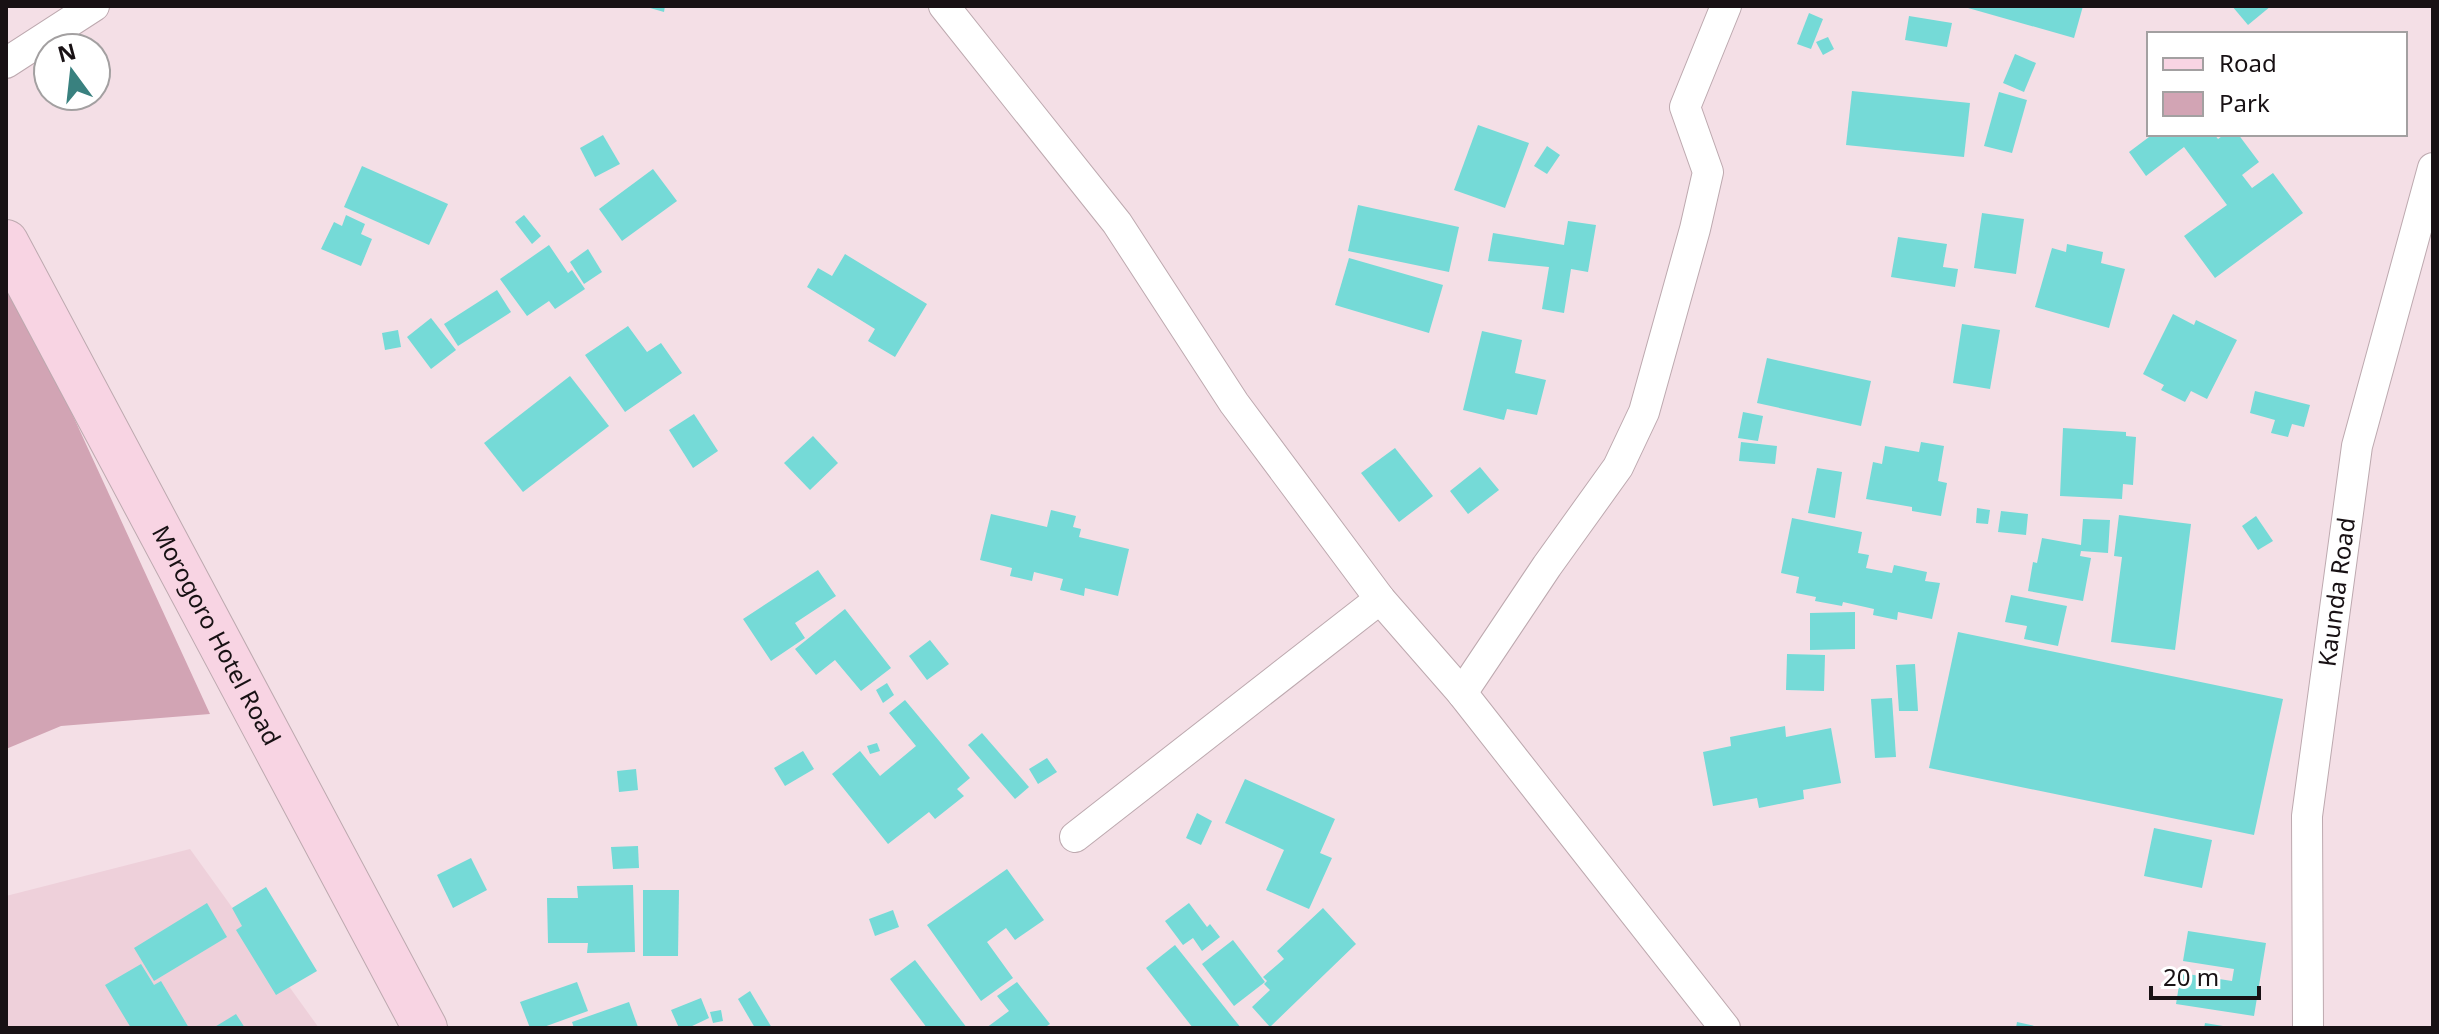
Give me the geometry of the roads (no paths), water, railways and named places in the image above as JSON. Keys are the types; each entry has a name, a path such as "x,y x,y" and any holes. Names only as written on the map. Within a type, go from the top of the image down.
{"street":[{"path":"6,63 94,6"},
{"path":"944,6 1117,223 1234,403 1380,599 1462,693 1725,1028"},
{"path":"1462,693 1618,467 1644,412 1708,172 1685,107 1726,6"},
{"name":"Kaunda Road","path":"2308,1028 2307,816 2357,446 2433,168"},
{"name":"Morogoro Hotel Road","path":"6,242 425,1028"},
{"path":"1075,837 1380,599"}]}
